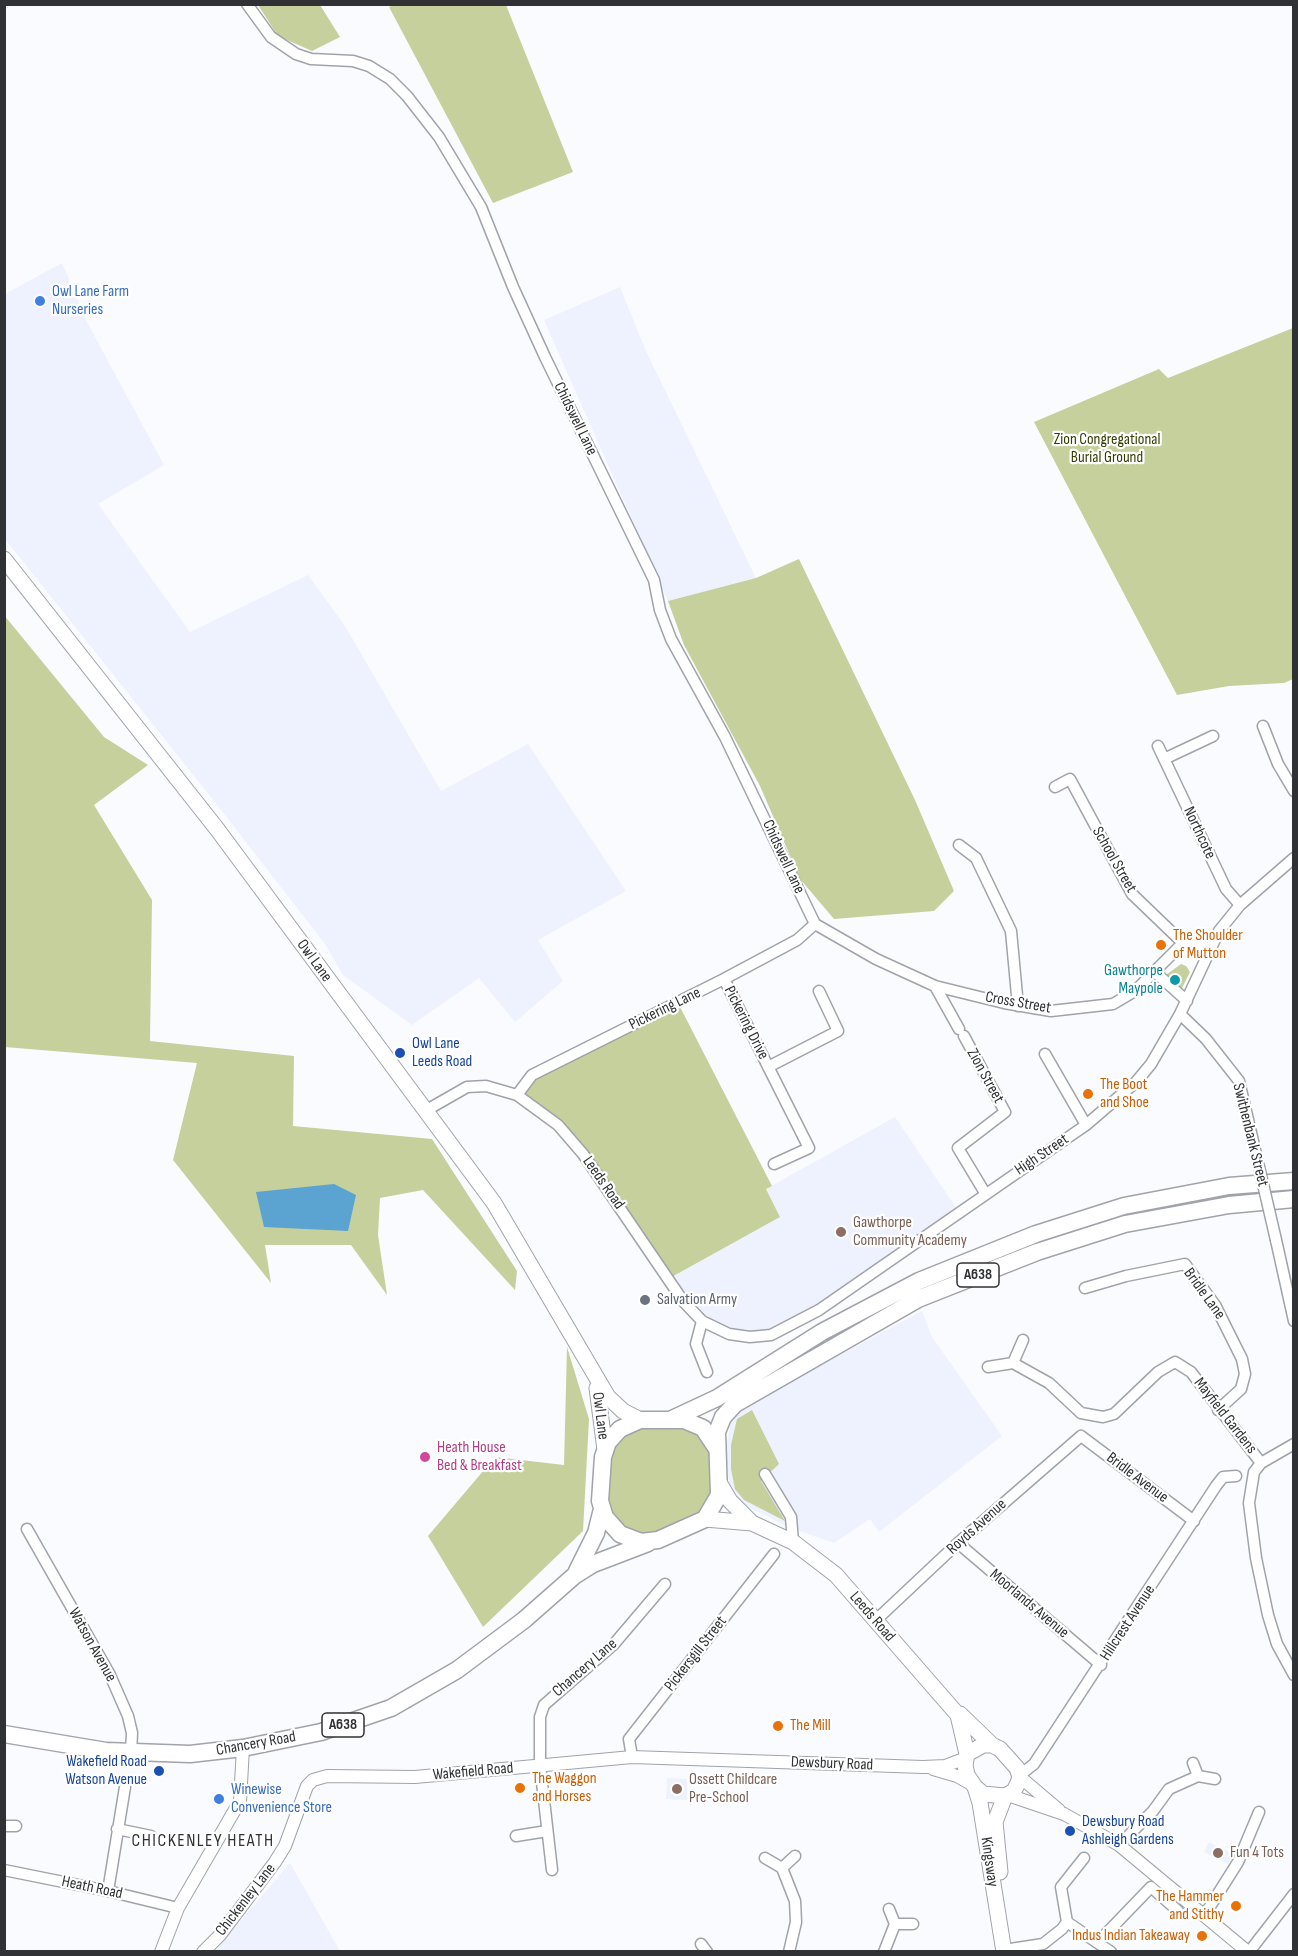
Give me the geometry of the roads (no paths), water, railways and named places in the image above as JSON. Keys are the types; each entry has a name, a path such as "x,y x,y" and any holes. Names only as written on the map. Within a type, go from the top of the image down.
{"highway":[{"name":"A638","path":"672,1419 717,1398 822,1332 919,1281 1036,1234 1124,1206 1229,1186 1293,1180"},
{"name":"A638","path":"717,1449 703,1428 684,1420 640,1420 620,1429 604,1450 602,1509 612,1527 631,1539 652,1541 682,1531 705,1519 716,1503 720,1484 717,1432 723,1417 735,1404 918,1299 1037,1252 1125,1224 1229,1205 1293,1199"},
{"name":"Chancery Road","path":"574,1576 596,1533 602,1509"},
{"name":"Chancery Road","path":"4,1734 70,1747 131,1753 190,1754 243,1748 321,1732 391,1708 457,1670 524,1620 574,1576 593,1564 652,1541"}],"main road":[{"name":"Owl Lane","path":"4,559 217,829 494,1203 596,1381 623,1411 640,1420"},
{"name":"Owl Lane","path":"596,1381 604,1450"},
{"name":"Leeds Road","path":"720,1484 734,1506 752,1523 793,1542 836,1575 958,1715 967,1756"},
{"name":"Leeds Road","path":"705,1519 752,1523"},
{"name":"Leeds Road","path":"945,1700 992,1745"},
{"path":"992,1745 1011,1760 1020,1776 1014,1791 1006,1795 990,1796 974,1786 965,1765 967,1756 974,1748 992,1745"},
{"name":"Kingsway","path":"974,1786 983,1821 996,1916 1004,1946"},
{"name":"Kingsway","path":"1004,1946 1004,1916 995,1822 1006,1795"}],"street":[{"name":"Chidswell Lane","path":"247,4 271,37 296,54 311,59 353,61 369,66 390,80 408,96 439,137 481,207 536,338 654,580 660,610 671,639 725,737 815,924"},
{"path":"1263,726 1278,764 1293,791"},
{"path":"1164,759 1213,736"},
{"name":"Northcote","path":"1158,746 1226,889 1240,904"},
{"name":"School Street","path":"1055,787 1070,779 1132,894 1184,943"},
{"path":"959,845 976,858 1011,931 1018,1006"},
{"name":"High Street","path":"702,1321 729,1334 750,1337 771,1335 791,1327 1086,1125 1136,1082 1151,1065 1187,1001 1219,931 1240,904 1293,858"},
{"name":"Pickering Lane","path":"517,1095 532,1075 724,979 797,940 815,924"},
{"name":"Cross Street","path":"815,924 876,959 935,986 1018,1006 1051,1011 1103,1007 1123,999 1184,943"},
{"path":"1184,943 1211,948"},
{"path":"1155,972 1187,1001"},
{"name":"Pickering Drive","path":"724,979 809,1148 774,1164"},
{"name":"Zion Street","path":"935,986 1005,1112 958,1148 985,1193"},
{"name":"Pickering Drive","path":"768,1067 838,1031 819,991"},
{"name":"Swithenbank Street","path":"1180,1014 1206,1039 1239,1081 1293,1321"},
{"path":"1045,1054 1086,1125"},
{"name":"Leeds Road","path":"425,1111 467,1087 486,1086 517,1095 558,1125 583,1154 683,1300 702,1321"},
{"name":"Bridle Lane","path":"1085,1288 1149,1270 1185,1264 1215,1305 1242,1359 1245,1374 1241,1389 1218,1410"},
{"path":"702,1321 696,1344 707,1372"},
{"path":"988,1366 1013,1363 1023,1340"},
{"name":"Mayfield Gardens","path":"1013,1363 1049,1383 1081,1413 1103,1417 1113,1414 1158,1371 1175,1362 1191,1372 1218,1410 1261,1462"},
{"name":"Bridle Avenue","path":"1081,1436 1194,1521"},
{"name":"Royds Avenue","path":"875,1621 958,1543 1081,1436"},
{"path":"1293,1444 1261,1462 1254,1472 1250,1485 1251,1531 1268,1615 1277,1644 1293,1675"},
{"path":"765,1474 791,1517 793,1542"},
{"name":"Hillcrest Avenue","path":"1020,1776 1034,1764 1223,1477 1236,1476"},
{"name":"Watson Avenue","path":"27,1529 110,1675 128,1716 132,1733 131,1753"},
{"path":"23,1549 34,1543"},
{"name":"Moorlands Avenue","path":"958,1543 1101,1665"},
{"name":"Pickersgill Street","path":"632,1757 629,1740 774,1554"},
{"name":"Chancery Lane","path":"552,1870 540,1765 540,1717 544,1705 614,1644 665,1584"},
{"path":"161,1952 178,1908 240,1801 243,1748"},
{"name":"Dewsbury Road","path":"632,1757 923,1767 945,1766 967,1756"},
{"name":"Wakefield Road","path":"313,1780 327,1776 415,1777 632,1757"},
{"path":"1193,1763 1198,1776"},
{"name":"Dewsbury Road","path":"923,1767 957,1776 974,1786"},
{"path":"1020,1776 1064,1814"},
{"path":"1119,1845 1154,1811 1169,1789 1198,1776 1215,1779"},
{"name":"Chickenley Lane","path":"202,1952 220,1935 275,1862 285,1846 302,1795 313,1780"},
{"path":"108,1891 125,1787"},
{"path":"1006,1795 1064,1814 1119,1845 1249,1952 1293,1894"},
{"path":"1204,1916 1238,1862 1258,1812"},
{"path":"117,1829 151,1836"},
{"path":"516,1836 547,1831"},
{"path":"782,1868 795,1856"},
{"path":"765,1858 782,1868 792,1890 797,1911 789,1952"},
{"path":"1067,1922 1061,1887 1084,1858"},
{"name":"Heath Road","path":"4,1870 178,1908"},
{"path":"1100,1941 1150,1887 1178,1911"},
{"path":"884,1952 895,1924 889,1909"},
{"path":"1004,1946 1042,1944 1054,1937 1067,1922"},
{"path":"1067,1922 1100,1941 1111,1952"},
{"path":"895,1924 913,1924"}],"water":[{"path":"334,1184 356,1195 348,1231 264,1227 256,1192"}],"place":[{"name":"Owl Lane Farm Nurseries","path":"40,301"},
{"name":"The Shoulder of Mutton","path":"1161,945"},
{"name":"Gawthorpe Maypole","path":"1175,980"},
{"name":"Owl Lane Leeds Road","path":"400,1053"},
{"name":"The Boot and Shoe","path":"1088,1094"},
{"name":"Gawthorpe Community Academy","path":"841,1232"},
{"name":"Salvation Army","path":"645,1300"},
{"name":"Heath House Bed & Breakfast","path":"425,1457"},
{"name":"The Mill","path":"778,1726"},
{"name":"Wakefield Road Watson Avenue","path":"159,1771"},
{"name":"The Waggon and Horses","path":"520,1788"},
{"name":"Ossett Childcare Pre-School","path":"677,1789"},
{"name":"Winewise Convenience Store","path":"219,1799"},
{"name":"Dewsbury Road Ashleigh Gardens","path":"1070,1831"},
{"name":"Fun 4 Tots","path":"1218,1853"},
{"name":"The Hammer and Stithy","path":"1236,1906"},
{"name":"Indus Indian Takeaway","path":"1202,1936"}],"district":[{"name":"CHICKENLEY HEATH","path":"203,1841"}],"park label":[{"name":"Zion Congregational Burial Ground","path":"1107,449"}]}
